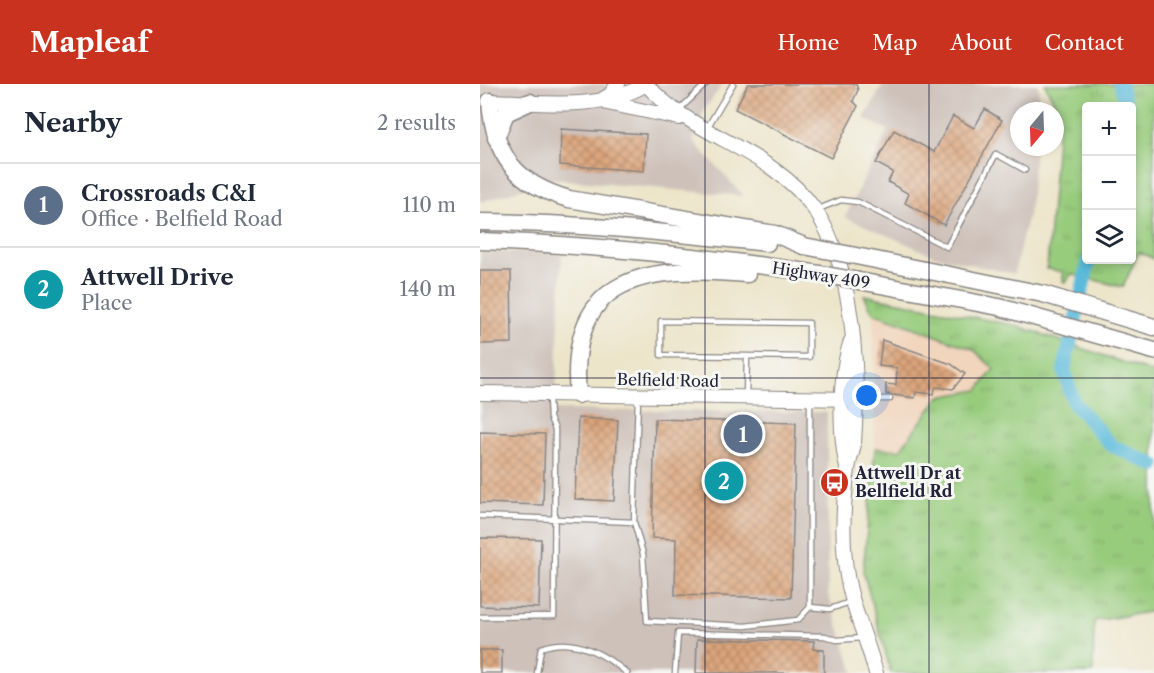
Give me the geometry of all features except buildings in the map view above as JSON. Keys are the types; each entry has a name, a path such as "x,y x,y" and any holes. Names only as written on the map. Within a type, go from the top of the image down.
{"highway":[{"path":"490,101 496,139 516,171 532,185 552,194 775,234 804,246"},
{"path":"496,139 499,125 506,113 530,102"},
{"name":"Highway 409","path":"480,222 649,229 804,246 1043,294 1154,327"},
{"name":"Highway 409","path":"480,241 564,244 663,253 826,275 1037,316 1154,351"},
{"path":"578,395 576,355 585,323 603,298 638,278 682,270 796,278 826,275"}],"street":[{"path":"599,102 610,95 618,84"},
{"path":"599,102 633,93 646,84 677,112 775,168 791,182 816,211 828,233 842,274 851,341 845,359 850,399 842,445 848,470 844,558 852,601 876,673"},
{"path":"490,101 599,102 701,125"},
{"name":"Belfield Road","path":"480,393 850,399"}],"lane":[{"path":"677,112 706,84"},
{"path":"701,125 733,84"},
{"path":"816,211 841,201 858,202 947,247 996,154 1025,170"},
{"path":"661,321 809,323 809,357 747,356 661,355 661,321"},
{"path":"746,397 747,356"},
{"path":"480,617 554,616 555,429 550,418 549,394"},
{"path":"638,396 634,522 643,554 646,621 745,626 798,620 810,607 810,399"},
{"path":"850,399 890,399"},
{"path":"480,516 634,522"},
{"path":"810,607 830,609 852,601"},
{"path":"675,673 678,633 825,636 837,640 864,637"},
{"path":"537,673 541,648 557,642 590,649 607,657 627,673"}],"shaded area":[{"path":"480,84 723,84 704,110 693,141 744,196 553,179 480,202"},
{"path":"883,84 1037,84 1038,102 1010,102 1010,156 1034,156 1030,206 1014,274 935,256 845,217 888,130 864,119"},
{"path":"480,252 562,253 555,410 827,412 828,594 854,673 480,673"},
{"path":"873,313 973,349 994,369 978,390 939,397 900,450 875,448"}],"green space":[{"path":"1045,84 1154,84 1154,259 1139,252 1136,259 1136,102 1082,102 1082,264 1134,264 1123,287 1071,274 1066,283 1063,281 1063,272 1047,269 1056,156 1064,156 1064,102 1054,102"},
{"path":"864,295 1018,326 1154,373 1154,611 1094,621 1093,673 891,673 863,571 875,448 900,450 939,397 978,390 994,369 973,349 873,313"}],"waterway":[{"path":"1120,84 1125,102"},
{"path":"1088,264 1064,370 1074,403 1111,445 1154,465"}],"place":[{"name":"Crossroads C&I","path":"743,434"},
{"name":"Attwell Drive","path":"724,481"},
{"name":"Attwell Dr at Bellfield Rd","path":"834,482"}]}
